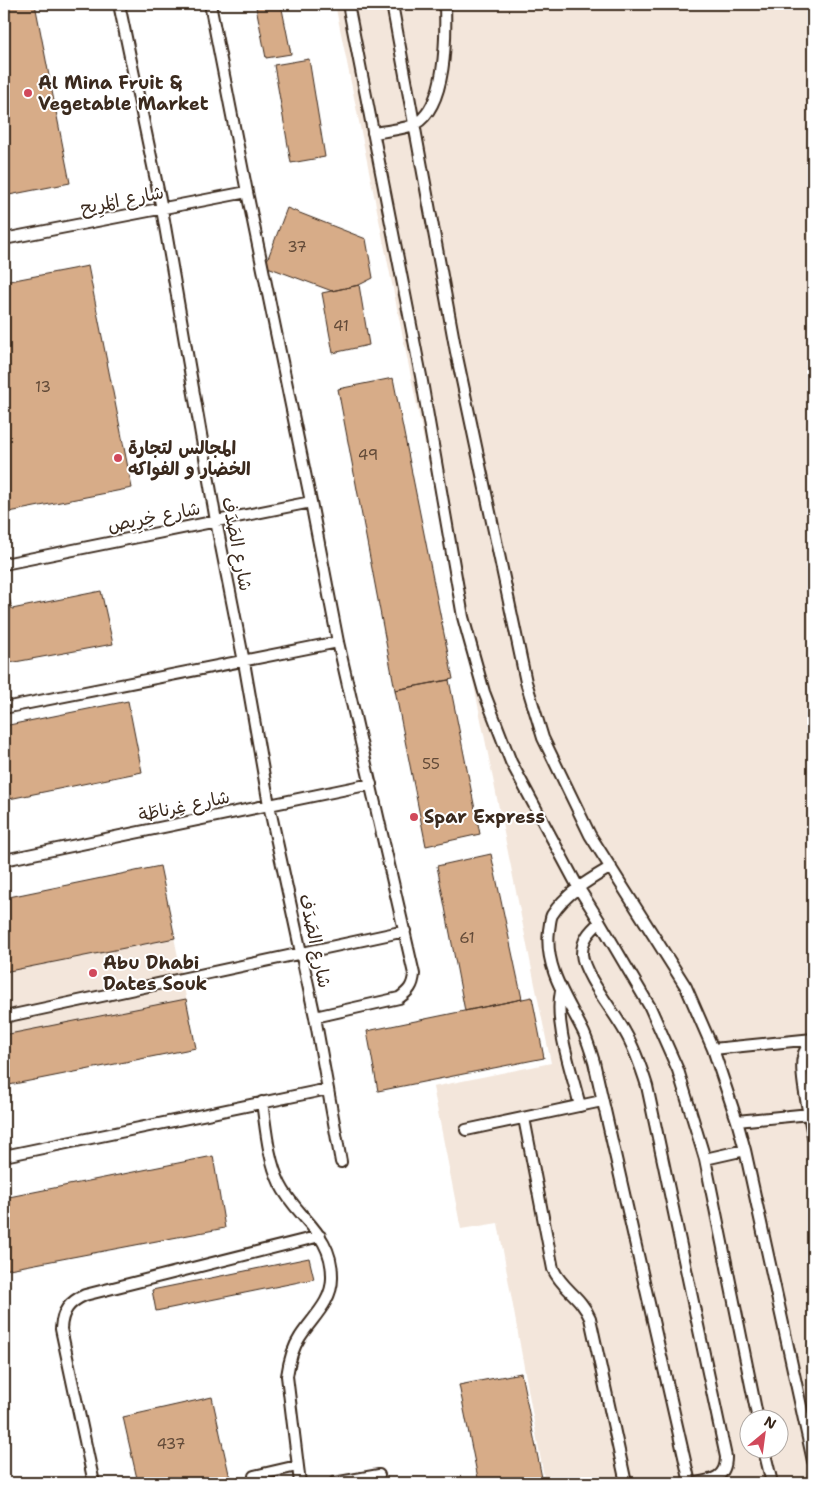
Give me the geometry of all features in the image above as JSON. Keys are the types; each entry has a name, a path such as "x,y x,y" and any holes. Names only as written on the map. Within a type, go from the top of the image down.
{"lane":[{"name":"شارع الصَدَف","path":"119,4 162,208 216,521 244,662 269,805 315,1017 341,1162"},
{"path":"210,4 338,642 414,974 413,984 399,998 315,1017"},
{"path":"348,4 421,376 463,617 484,692 511,762 578,887 650,1007 678,1070 705,1159 756,1410"},
{"path":"392,4 456,352 526,682 542,738 590,836 686,987 713,1049 745,1150 813,1461"},
{"path":"373,133 414,125 426,115 437,93 443,68 446,37 445,4"},
{"name":"شارع المُرِيح","path":"4,239 247,192"},
{"name":"شارع خِرِيص","path":"4,564 311,502"},
{"path":"4,708 338,642"},
{"name":"شارع غِرناطَة","path":"4,860 371,784"},
{"path":"611,867 578,887 551,916 548,937 550,953 554,972 589,1046 598,1077 690,1483"},
{"path":"600,922 585,938 582,956 589,974 626,1032 635,1050 647,1086 726,1457 726,1464 718,1476 712,1480 695,1483"},
{"path":"4,1017 405,931"},
{"path":"561,990 559,1015 561,1030 580,1106"},
{"path":"713,1049 813,1039"},
{"path":"813,1039 807,1046 803,1056 803,1071 813,1136"},
{"path":"4,1156 328,1089"},
{"path":"466,1130 602,1101"},
{"path":"262,1102 271,1159 281,1186 288,1198 320,1236 327,1250 331,1265 331,1290 318,1313 300,1336 293,1349 287,1376 300,1483"},
{"path":"737,1121 810,1114"},
{"path":"524,1118 553,1269 557,1278 580,1300 590,1318 626,1483"},
{"path":"705,1159 745,1150"},
{"path":"94,1483 61,1329 65,1311 70,1304 85,1295 320,1236"},
{"path":"766,1460 772,1483"},
{"path":"254,1476 297,1466"},
{"path":"334,1483 379,1475"}],"shaded area":[{"path":"335,4 813,4 813,1483 545,1483 498,1223 461,1229 433,1087 551,1063"},
{"name":"Abu Dhabi Dates Souk","path":"160,866 196,1048 4,1086 4,898"}],"building":[{"name":"Al Mina Fruit & Vegetable Market","path":"4,4 35,4 70,183 4,196"},
{"path":"281,4 291,54 266,58 256,7"},
{"path":"309,59 325,157 291,163 274,65"},
{"path":"287,208 366,239 373,278 359,285 332,291 265,266"},
{"path":"88,266 132,488 4,513 4,282"},
{"path":"359,285 369,345 333,353 322,293"},
{"path":"393,378 453,679 395,690 338,389"},
{"path":"4,589 7,589 12,609 101,591 113,644 4,664"},
{"path":"449,680 480,834 426,846 395,690"},
{"path":"128,701 142,772 4,800 4,726"},
{"path":"491,854 522,999 465,1011 437,866"},
{"path":"160,866 175,938 4,972 4,898"},
{"path":"532,997 544,1058 378,1091 367,1031"},
{"path":"186,999 196,1048 4,1086 4,1035"},
{"path":"213,1156 225,1228 4,1270 4,1198"},
{"path":"309,1258 314,1279 156,1311 152,1290"},
{"path":"521,1373 543,1483 479,1483 459,1385"},
{"path":"212,1397 231,1483 138,1483 123,1417"}],"place":[{"name":"Al Mina Fruit & Vegetable Market","path":"28,93"},
{"name":"المجالس لتجارة الخضار و الفواكه","path":"118,458"},
{"name":"Spar Express","path":"414,817"},
{"name":"Abu Dhabi Dates Souk","path":"93,973"}]}
